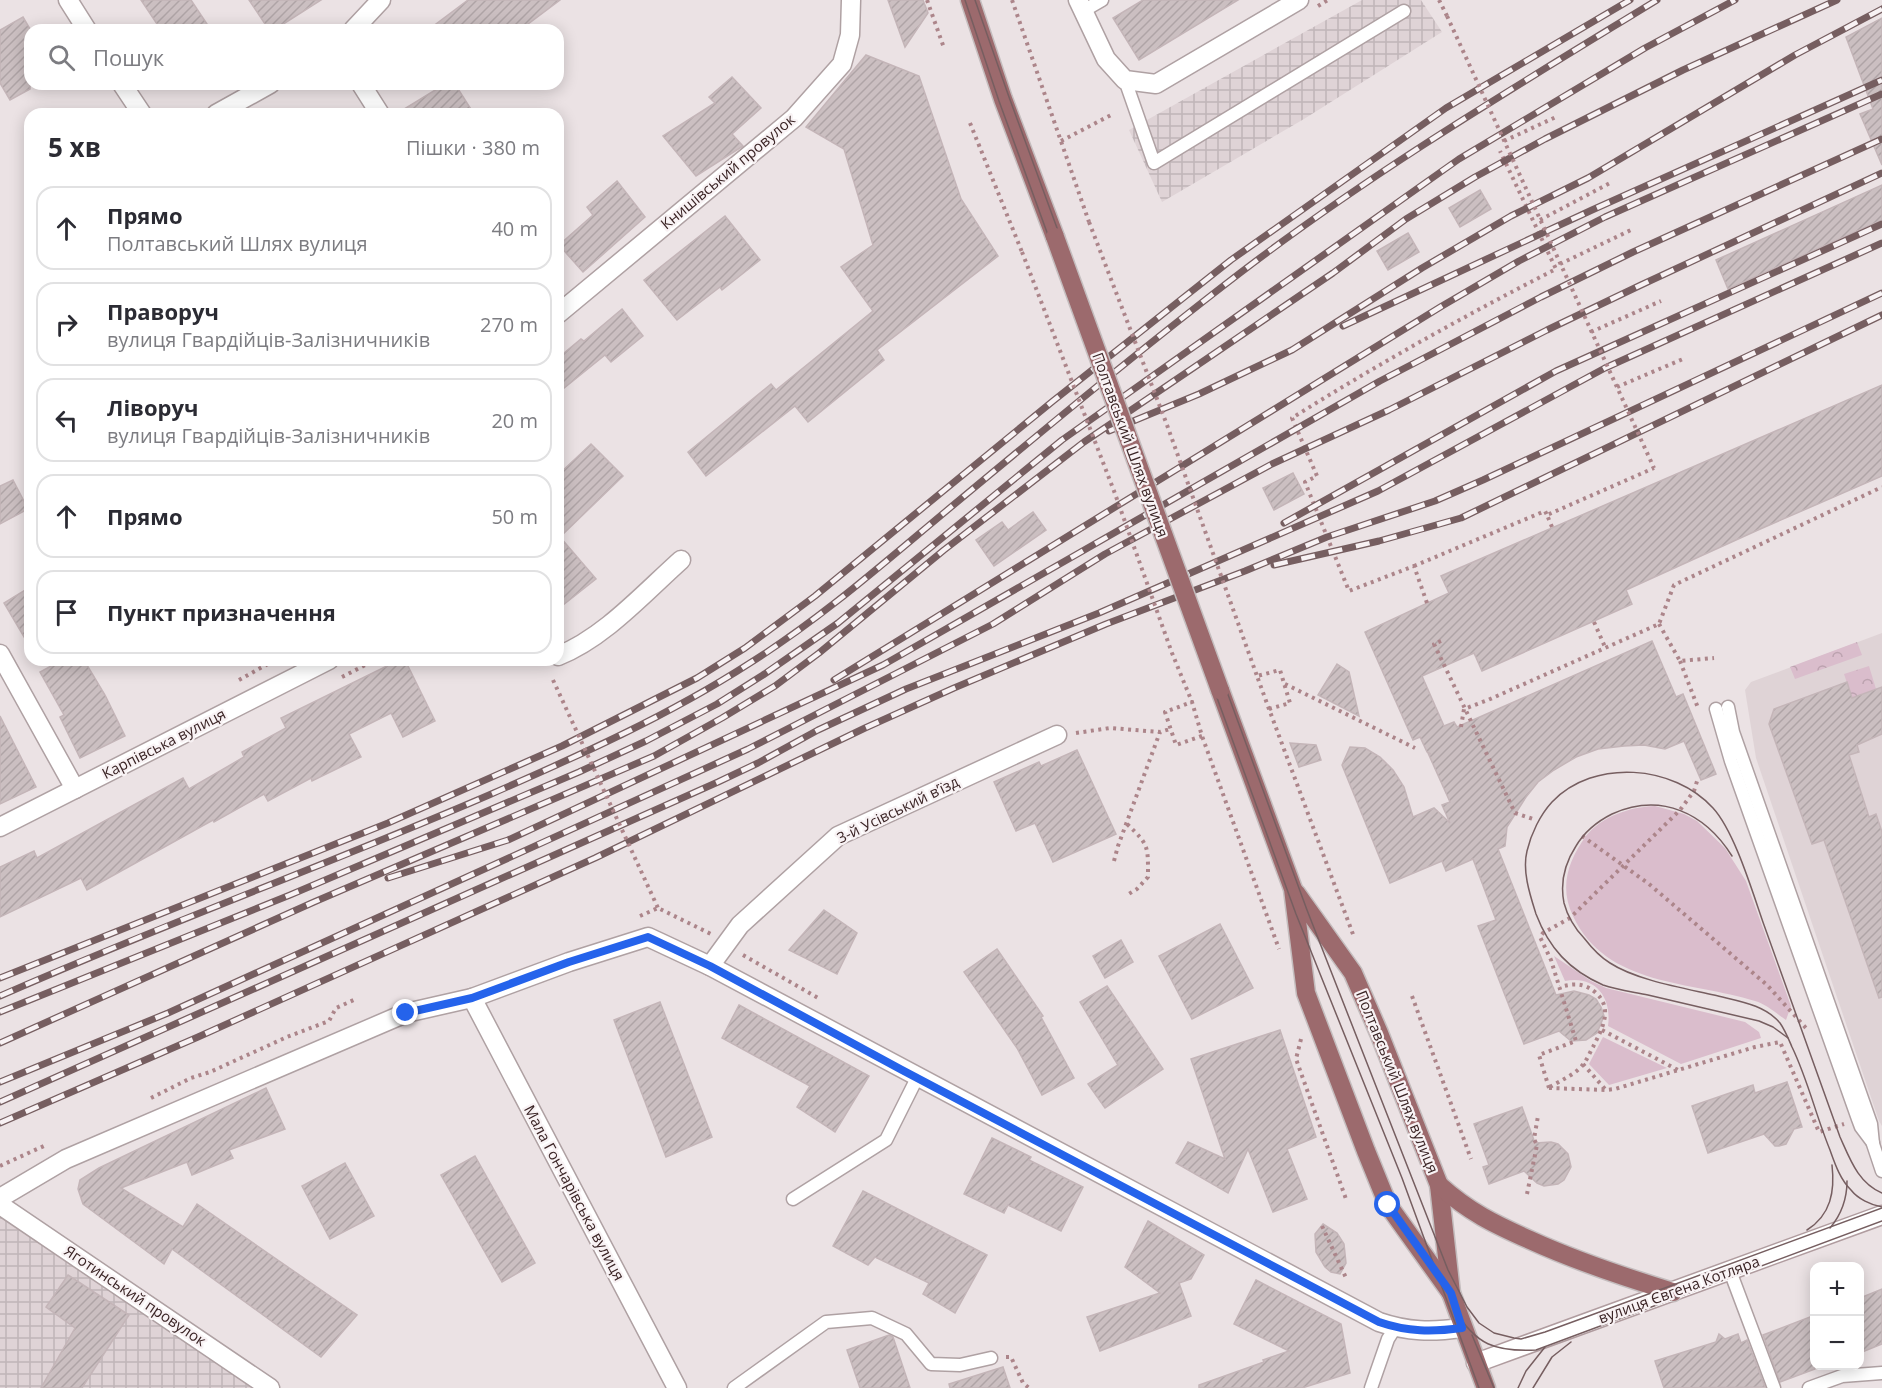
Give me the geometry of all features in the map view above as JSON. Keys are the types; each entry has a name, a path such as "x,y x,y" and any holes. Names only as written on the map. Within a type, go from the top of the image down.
{"main road":[{"name":"Полтавський Шлях вулиця","path":"970,0 1003,99 1293,889 1306,993 1379,1187 1388,1205 1451,1293"},
{"name":"Полтавський Шлях вулиця","path":"1293,889 1353,973 1439,1185 1451,1293 1486,1388"},
{"path":"1439,1185 1466,1208 1505,1229 1591,1266 1673,1292"}],"street":[{"path":"68,0 83,24"},
{"path":"359,24 381,0"},
{"name":"Книшівський провулок","path":"564,309 794,118 842,64 850,35 851,0"},
{"path":"1081,6 1106,59 1125,80 1156,84 1299,0"},
{"path":"126,90 138,108"},
{"path":"227,108 259,90"},
{"path":"365,90 376,108"},
{"path":"564,654 605,628 681,560"},
{"path":"0,654 75,789"},
{"name":"Карпівська вулиця","path":"0,827 317,666"},
{"name":"3-й Усівський в’їзд","path":"710,966 740,925 838,836 1057,735"},
{"path":"0,1198 66,1159 406,1013 472,998 584,957 648,937 710,966 1379,1322 1417,1332 1462,1328"},
{"name":"Мала Гончарівська вулиця","path":"472,998 677,1388"},
{"name":"Яготинський провулок","path":"0,1204 270,1388"},
{"name":"вулиця Євгена Котляра","path":"1476,1364 1882,1215"}],"lane":[{"path":"1081,6 1102,0"},
{"path":"1125,80 1154,163 1404,11"},
{"path":"1722,708 1733,732 1872,1124 1873,1144 1882,1171"},
{"path":"793,1199 886,1140 917,1078"},
{"path":"1730,1271 1774,1388"},
{"path":"734,1388 826,1322 872,1318 906,1335 931,1364 960,1365 991,1358"},
{"path":"1371,1388 1388,1339 1395,1328"},
{"path":"1809,1388 1842,1376 1882,1373"}],"path":[{"path":"927,0 944,48"},
{"path":"1012,0 1089,222 1167,425 1357,945"},
{"path":"1440,0 1654,468 1547,515"},
{"path":"1061,141 1113,114"},
{"path":"1504,141 1556,117"},
{"path":"970,123 1114,491 1192,702 1281,955"},
{"path":"1500,151 1556,269 1433,333 1292,418 1317,476 1305,482 1349,591 1545,511 1552,527"},
{"path":"1540,220 1610,183"},
{"path":"1560,264 1631,230"},
{"path":"1591,332 1661,301"},
{"path":"1617,387 1683,359"},
{"path":"1464,709 1659,624 1674,585 1882,487"},
{"path":"1414,566 1427,603"},
{"path":"1594,622 1605,647"},
{"path":"1659,624 1680,661 1714,658"},
{"path":"1441,641 1434,644 1515,813 1533,819"},
{"path":"1257,676 1280,670 1290,703 1269,709"},
{"path":"553,680 658,908 712,934"},
{"path":"1285,684 1415,748"},
{"path":"1192,702 1165,712 1170,729 1176,745 1202,735"},
{"path":"1461,727 1464,709"},
{"path":"1057,735 1110,728 1161,732 1170,729"},
{"path":"1114,861 1161,732"},
{"path":"1550,1088 1539,1055 1576,1041 1551,960 1540,938 1544,933 1570,918 1680,810 1694,791 1698,778"},
{"path":"1126,824 1143,839 1148,854 1148,877 1137,889 1127,895"},
{"path":"1582,836 1648,884 1767,985 1807,1029"},
{"path":"1550,1088 1583,1064 1602,1030 1605,1018 1605,1010 1598,995 1583,985 1560,987"},
{"path":"1412,996 1471,1159"},
{"path":"150,1100 191,1078 329,1021 336,1008 356,999"},
{"path":"1302,1030 1296,1059 1346,1199"},
{"path":"1602,1030 1678,1070"},
{"path":"1550,1088 1606,1090 1780,1042 1819,1132 1850,1122"},
{"path":"1583,1064 1606,1090"},
{"path":"1838,1114 1842,1125"},
{"path":"1527,1194 1537,1145 1534,1139 1538,1116"},
{"path":"0,1166 50,1143"},
{"path":"1322,1226 1347,1280"},
{"path":"991,1358 1011,1357 1023,1383 1029,1388"}],"shaded area":[{"path":"1362,0 1421,0 1442,32 1304,119 1162,202 1129,130"},
{"path":"1882,633 1882,1126 1756,758 1745,690 1751,682"},
{"path":"0,1205 270,1388 0,1388"}],"green space":[{"path":"1857,642 1862,655 1795,679 1790,667"},
{"path":"1869,666 1876,689 1852,698 1844,674"},
{"path":"1655,806 1684,814 1697,821 1725,848 1746,881 1791,1006 1786,1020 1759,1002 1653,978 1628,969 1606,956 1588,939 1573,916 1566,885 1574,855 1586,836 1600,823 1617,814 1636,808"},
{"path":"1554,956 1591,981 1606,988 1745,1022 1759,1032 1761,1038 1681,1064 1608,1026 1607,1006 1600,991 1585,982 1565,981"},
{"path":"1603,1037 1667,1068 1609,1085 1589,1064"}],"building":[{"path":"141,0 191,0 207,24 157,24"},
{"path":"249,0 321,0 283,24 265,24"},
{"path":"468,0 560,0 528,24 436,24"},
{"path":"888,0 923,0 928,13 905,47"},
{"path":"1143,0 1238,0 1139,60 1113,18"},
{"path":"23,17 27,24 24,24 24,90 28,90 10,100 0,83 0,30"},
{"path":"1882,18 1882,165 1860,114 1873,109 1846,37"},
{"path":"866,55 919,76 961,199 998,256 877,350 884,360 808,422 795,406 706,476 688,452 771,384 776,390 873,311 841,267 873,245 844,149 806,127"},
{"path":"732,77 761,108 732,134 743,146 696,176 663,136 715,103 709,97"},
{"path":"435,90 459,90 470,108 406,108"},
{"path":"617,181 645,217 583,272 564,251 564,241 593,215 587,207"},
{"path":"1882,185 1882,220 1728,289 1716,260"},
{"path":"1480,190 1491,209 1460,227 1449,208"},
{"path":"725,216 760,260 722,290 720,287 677,320 644,280"},
{"path":"1408,233 1419,252 1388,270 1377,251"},
{"path":"622,309 643,336 611,362 605,355 564,388 564,353 581,339 584,341"},
{"path":"1882,385 1882,476 1626,590 1632,604 1482,671 1474,653 1422,676 1444,726 1454,722 1457,727 1652,641 1676,697 1683,694 1716,774 1701,780 1684,741 1665,749 1644,745 1598,749 1576,757 1554,770 1538,782 1526,797 1507,827 1505,846 1498,849 1556,995 1574,991 1589,995 1596,999 1604,1016 1597,1033 1586,1040 1571,1041 1559,1031 1524,1044 1478,926 1496,920 1473,859 1446,871 1442,861 1390,883 1342,765 1350,747 1365,748 1380,757 1393,770 1404,787 1413,817 1434,808 1450,823 1442,805 1450,802 1428,753 1431,754 1427,752 1420,737 1413,740 1365,632 1449,593 1441,576"},
{"path":"591,444 623,476 564,533 564,469"},
{"path":"1293,473 1304,494 1274,510 1263,488"},
{"path":"13,480 24,501 24,511 0,524 0,486"},
{"path":"1033,512 1046,530 994,566 976,540 1002,522 1008,530"},
{"path":"564,542 596,579 564,604"},
{"path":"24,591 24,637 4,603"},
{"path":"1337,664 1349,672 1359,716 1318,695"},
{"path":"51,666 88,666 125,736 80,758 60,717 64,715 40,672"},
{"path":"387,666 408,666 435,721 403,737 391,713 349,734 361,757 312,781 311,778 268,801 264,794 87,890 81,878 0,917 0,867 34,851 37,858 183,778 189,789 244,757 242,752 286,728 281,718"},
{"path":"1847,682 1852,698 1882,687 1882,734 1857,745 1859,752 1849,755 1869,817 1876,814 1882,832 1882,997 1879,998 1824,840 1812,844 1769,724 1774,709"},
{"path":"0,716 36,787 0,804"},
{"path":"1290,743 1316,745 1321,760 1299,767"},
{"path":"1077,750 1116,834 1053,862 1035,823 1016,831 994,782 1039,762 1041,766"},
{"path":"824,910 857,933 837,974 789,950"},
{"path":"1220,924 1253,988 1192,1019 1159,956"},
{"path":"1121,940 1133,962 1105,978 1093,956"},
{"path":"997,949 1043,1016 1041,1017 1074,1078 1042,1095 1017,1048 964,972"},
{"path":"1107,986 1163,1069 1105,1108 1088,1084 1118,1065 1080,1002"},
{"path":"660,1002 712,1137 666,1157 614,1020"},
{"path":"739,1005 869,1076 835,1132 797,1107 810,1086 722,1038"},
{"path":"1280,1030 1316,1137 1287,1149 1307,1199 1273,1212 1248,1149 1228,1193 1176,1163 1188,1142 1225,1159 1191,1059"},
{"path":"1787,1082 1802,1127 1794,1129 1786,1144 1775,1146 1764,1134 1708,1153 1692,1106 1753,1085 1755,1093"},
{"path":"266,1088 285,1129 229,1150 233,1158 192,1175 187,1162 121,1188 183,1227 197,1204 357,1315 321,1357 172,1249 164,1264 83,1204 78,1189 80,1180 99,1168"},
{"path":"1522,1107 1535,1143 1558,1144 1568,1154 1571,1167 1564,1180 1558,1184 1544,1186 1524,1171 1489,1184 1483,1167 1489,1165 1474,1124"},
{"path":"992,1138 1031,1157 1029,1160 1083,1187 1061,1231 1008,1205 1004,1213 964,1194"},
{"path":"475,1156 535,1263 502,1282 441,1175"},
{"path":"345,1163 374,1216 330,1239 302,1186"},
{"path":"863,1191 987,1255 955,1313 923,1294 929,1283 875,1257 868,1265 833,1246"},
{"path":"1148,1221 1204,1255 1191,1279 1179,1283 1191,1316 1100,1351 1087,1317 1160,1293 1125,1267"},
{"path":"1323,1224 1337,1233 1344,1244 1346,1263 1340,1274 1331,1272 1325,1267 1316,1252 1315,1234"},
{"path":"68,1275 129,1315 82,1388 41,1388 75,1328 46,1307"},
{"path":"1256,1280 1341,1324 1350,1373 1302,1388 1199,1388 1199,1385 1289,1351 1234,1324"},
{"path":"1882,1289 1882,1344 1864,1351 1864,1316 1864,1296"},
{"path":"1810,1317 1810,1370 1812,1370 1780,1382 1763,1335"},
{"path":"1719,1334 1725,1339 1738,1334 1741,1343 1747,1340 1765,1387 1664,1388 1655,1361 1716,1342"},
{"path":"889,1335 893,1337 910,1388 860,1388 847,1350"},
{"path":"1003,1367 1010,1388 950,1388 949,1384"}],"tram line":[{"path":"965,0 999,101 1296,914 1402,1178 1479,1388"},
{"path":"975,0 1307,910 1448,1270 1467,1307 1479,1323 1494,1333 1521,1339 1882,1208"},
{"path":"1788,1038 1773,1027 1759,1021 1603,985 1570,965 1554,947 1541,926 1531,899 1525,867 1527,851 1534,831 1552,802 1569,788 1589,778 1611,773 1634,772 1677,783 1697,794 1713,808 1729,832 1743,864 1840,1137 1851,1162 1861,1177 1882,1193"},
{"path":"1732,856 1709,828 1695,818 1664,806 1648,805 1630,808 1601,820 1591,827 1579,841 1564,873 1564,903 1575,926 1590,945 1603,958 1621,969 1660,983 1750,1004 1774,1017 1784,1029 1798,1060 1841,1176 1857,1196 1882,1207"},
{"path":"1807,1230 1821,1217 1830,1202 1833,1184 1832,1165"},
{"path":"1830,1228 1843,1206 1847,1181"},
{"path":"1454,1309 1470,1331 1488,1344 1509,1350 1536,1350 1882,1221"},
{"path":"1472,1335 1494,1388"},
{"path":"1533,1388 1552,1357 1571,1342"},
{"path":"1518,1388 1526,1371 1545,1347"}],"railway":[{"path":"0,978 388,823 562,746 697,678 745,648 815,596 1053,401 1231,260 1446,108 1630,0"},
{"path":"0,996 489,795 655,718 719,682 777,646 828,608 1130,360 1290,236 1445,131 1657,0"},
{"path":"0,1012 290,895 579,772 646,741 717,704 838,623 1062,440 1459,159 1645,48 1735,0"},
{"path":"0,1043 314,902 654,756 722,718 775,686 819,653 944,550 1084,442 1333,273 1406,219 1475,177 1545,139 1683,70 1837,0"},
{"path":"1109,431 1199,394 1292,350 1422,268 1511,216 1588,178 1795,55 1882,9"},
{"path":"1343,326 1592,210 1882,80"},
{"path":"834,680 1519,261 1605,217 1882,94"},
{"path":"388,878 508,840 883,665 1380,381 1633,252 1882,139"},
{"path":"0,1082 168,1013 748,749 993,624 1105,554 1272,464 1389,410 1641,285 1882,173"},
{"path":"1284,523 1556,371 1882,224"},
{"path":"0,1102 718,782 818,730 906,689 1099,613 1378,491 1605,368 1882,243"},
{"path":"0,1123 198,1037 595,858 865,728 954,688 1106,624 1327,537 1435,501 1882,293"},
{"path":"1274,565 1379,541 1461,518 1882,315"}],"route":[{"path":"406,1013 472,998 569,962 648,937 710,966 1379,1322 1417,1332 1462,1328 1451,1293 1388,1205"}]}
